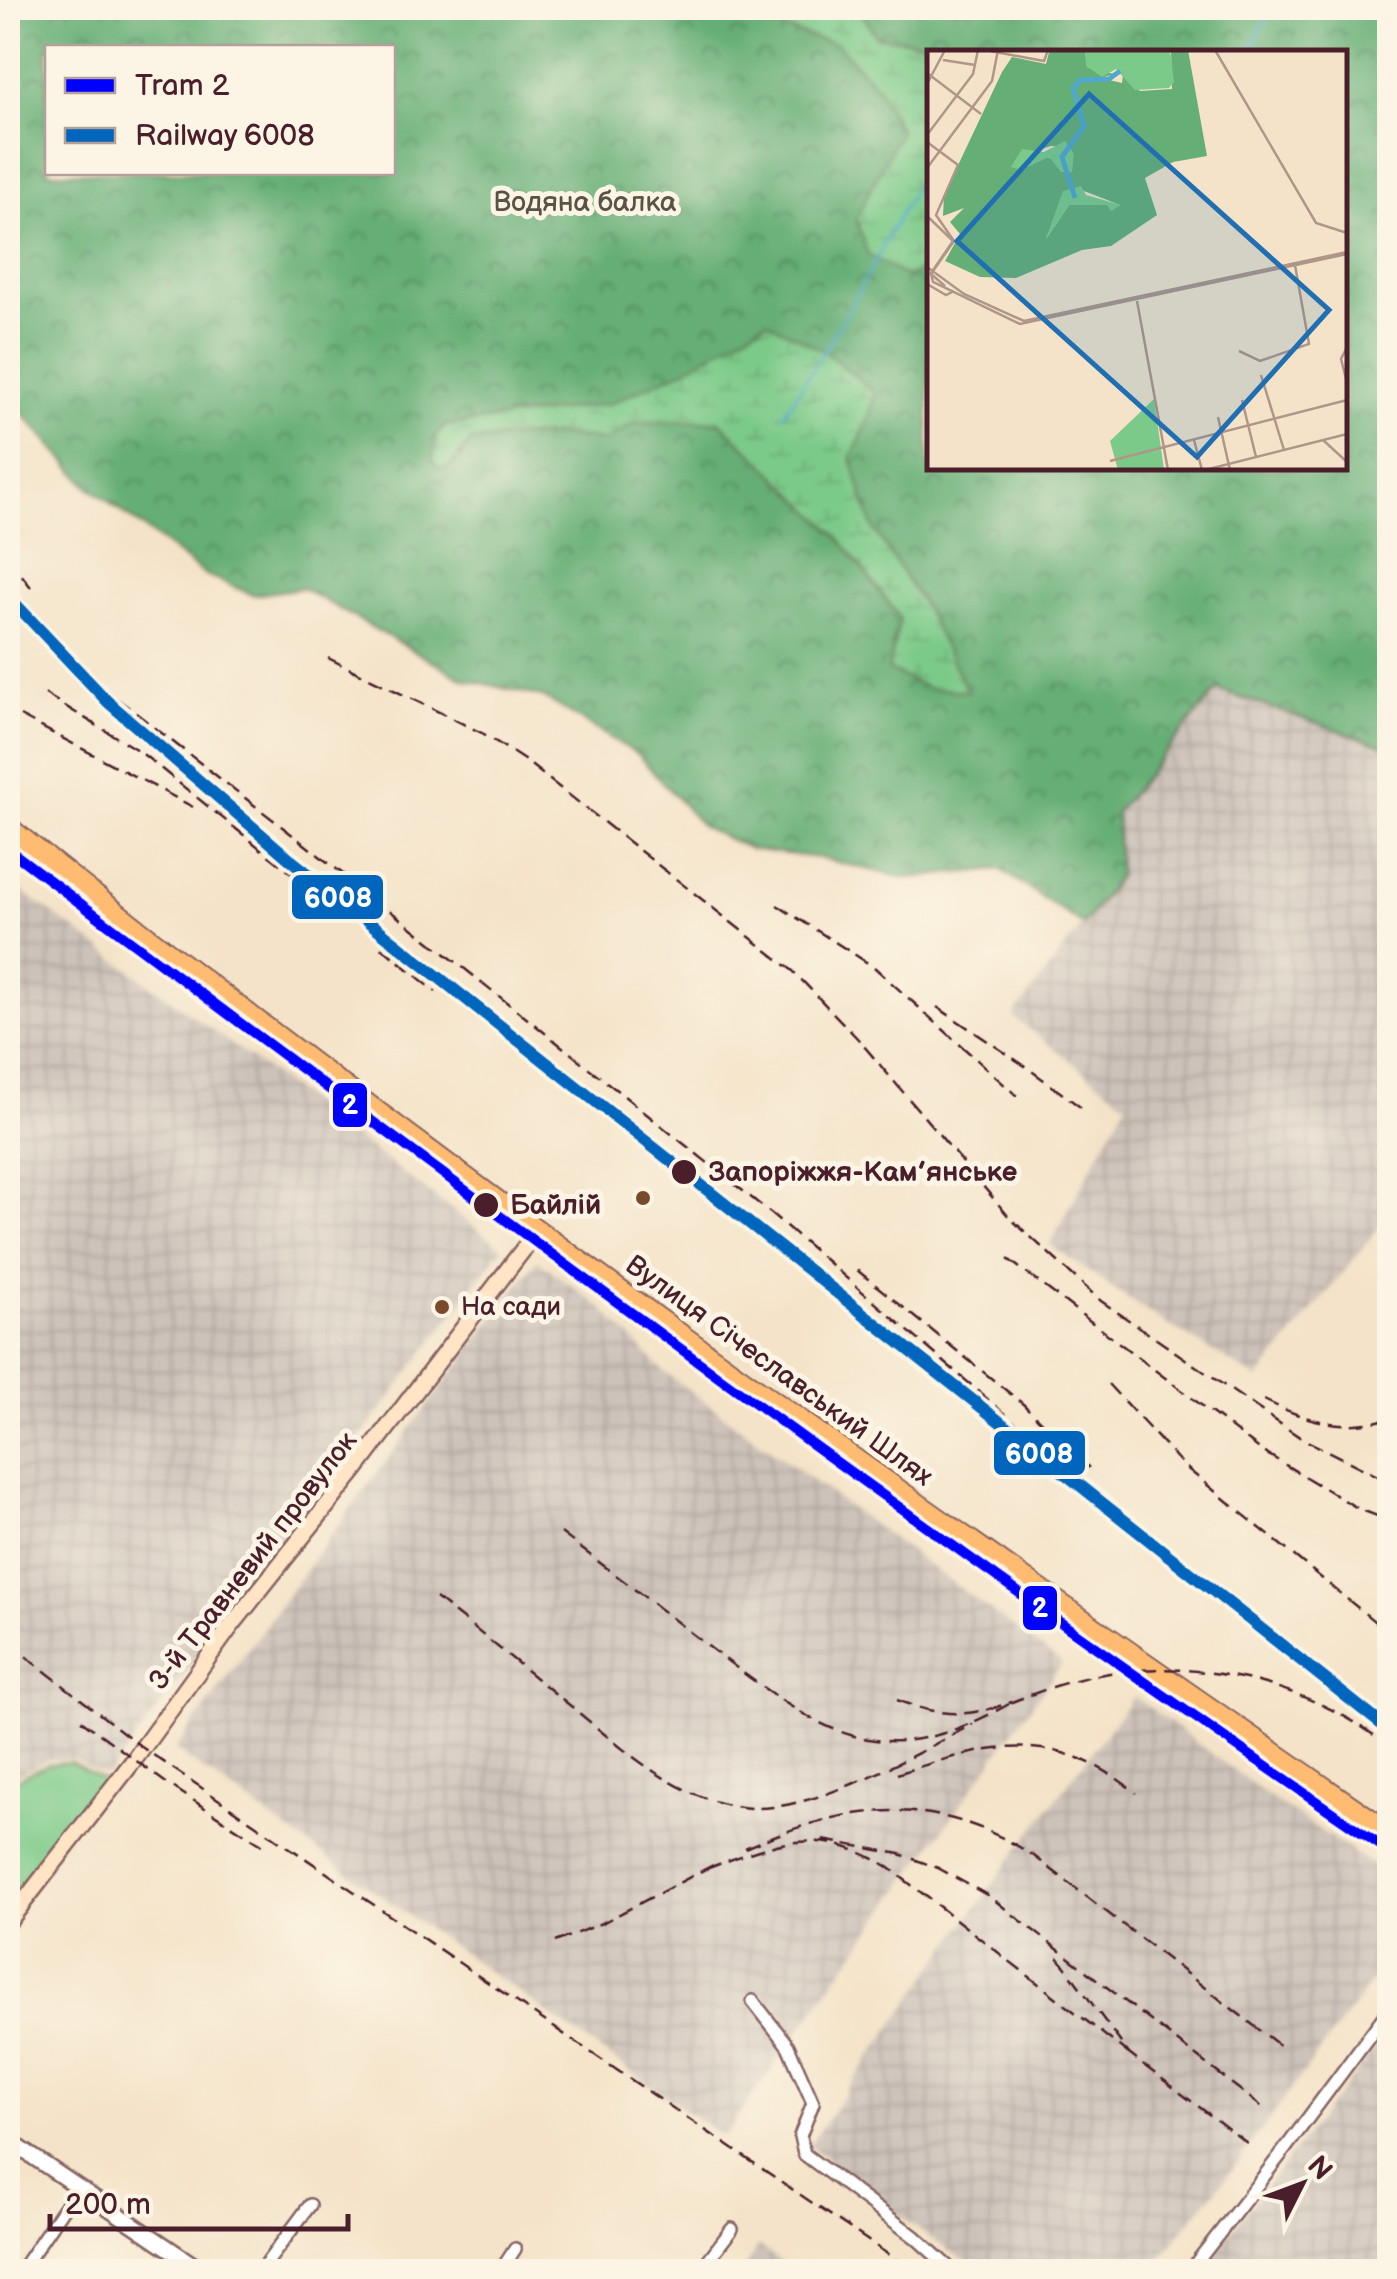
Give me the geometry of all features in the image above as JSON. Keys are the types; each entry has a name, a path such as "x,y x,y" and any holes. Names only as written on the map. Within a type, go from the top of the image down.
{"main road":[{"name":"Вулиця Січеславський Шлях","path":"8,826 259,1022 538,1230 868,1470 1390,1832"},
{"name":"3-й Травневий провулок","path":"8,1922 538,1230"}],"street":[{"path":"753,2001 788,2046 813,2103 800,2136 804,2154 916,2237 954,2272"},
{"path":"1189,2272 1390,2008"},
{"path":"8,2140 204,2272"},
{"path":"20,2272 77,2188"},
{"path":"260,2272 310,2204"},
{"path":"699,2272 732,2229"},
{"path":"500,2272 515,2249"}],"shaded area":[{"path":"1217,690 1389,747 1389,1215 1258,1379 1151,1314 1050,1245 1126,1103 1013,1017 1119,876 1115,812"},
{"path":"8,881 502,1248 107,1777 73,1759 49,1759 8,1780"},
{"path":"537,1260 603,1309 663,1371 1062,1663 723,2137 175,1750"},
{"path":"1134,1696 1275,1801 1389,1876 1389,1958 1230,2172 1150,2271 989,2271 960,2258 892,2211 809,2145 1005,1867"},
{"path":"1389,2030 1389,2271 1203,2271 1228,2235"},
{"path":"758,2246 794,2271 743,2271"}],"green space":[{"name":"Водяна балка","path":"8,8 707,8 837,44 878,88 900,131 907,277 927,268 927,470 1347,470 1347,50 954,50 944,45 875,36 859,8 1389,8 1389,747 1217,690 1116,812 1119,875 1083,925 1000,869 905,878 819,858 750,849 703,827 637,754 543,697 464,679 302,588 253,595 204,574 87,485 8,397","holes":["767,321 825,352 866,427 851,458 872,526 924,607 967,691 891,648 900,619 837,535 719,421 634,422 606,440 555,435 471,441 460,457 444,426 608,404 684,370"]},
{"path":"707,8 859,8 876,36 944,45 954,50 927,50 927,268 907,277 868,255 856,218 900,131 878,88 837,44"},
{"path":"767,321 825,352 875,393 866,427 851,458 872,526 924,607 967,691 927,688 888,670 900,618 837,535 719,421 634,422 606,441 555,436 471,441 449,467 439,468 433,461 435,437 444,426 608,404 684,370"},
{"path":"71,1762 106,1782 75,1811 8,1902 8,1784 48,1764"}],"waterway":[{"path":"1250,50 1272,8"},
{"path":"783,415 927,172"}],"railway":[{"path":"8,557 33,590"},
{"path":"8,581 55,639 114,696 773,1215 1034,1439 1390,1722"},
{"path":"328,658 484,734 527,762 793,971 858,1039 1010,1218 1101,1301 1301,1438 1390,1482"},
{"path":"45,694 139,751 296,877 404,950"},
{"path":"20,716 193,807"},
{"path":"777,905 874,967 1017,1096"},
{"path":"381,947 436,992"},
{"path":"937,1007 1083,1109"},
{"path":"1008,1259 1262,1451 1359,1509 1390,1521"},
{"path":"857,1270 1023,1404 1089,1468"},
{"path":"1108,1384 1184,1466 1390,1634"},
{"path":"1264,1400 1325,1422 1356,1424 1390,1418"},
{"path":"561,1533 751,1679 820,1723 852,1736 886,1741 923,1738 963,1726 1009,1704"},
{"path":"436,1598 627,1752 673,1783 725,1804 752,1808 807,1800 866,1778 973,1724"},
{"path":"8,1642 143,1748 914,2272"},
{"path":"897,1700 924,1709 967,1713 1105,1674 1139,1670 1208,1672 1242,1678 1307,1699 1345,1717 1390,1746"},
{"path":"81,1720 165,1782 262,1845"},
{"path":"897,1774 962,1755 1021,1747 1078,1758 1136,1793"},
{"path":"745,1848 820,1821 856,1814 926,1813 962,1821 1034,1856 1279,2045"},
{"path":"823,1840 900,1854 938,1868 989,1896 1262,2107"},
{"path":"706,1869 754,1851 796,1842 839,1845 862,1853 887,1866 1129,2054"},
{"path":"555,1942 604,1922 717,1863"},
{"path":"1058,1957 1129,2054 1247,2143"}],"tram line":[{"name":"2","path":"8,849 693,1358 1040,1608 1390,1852"}],"rail line":[{"name":"6008","path":"8,596 108,702 292,861 1390,1731"}],"place":[{"name":"Запоріжжя-Кам’янське","path":"684,1172"},
{"name":"Байлій","path":"486,1205"},
{"name":"На сади","path":"442,1307"}]}
